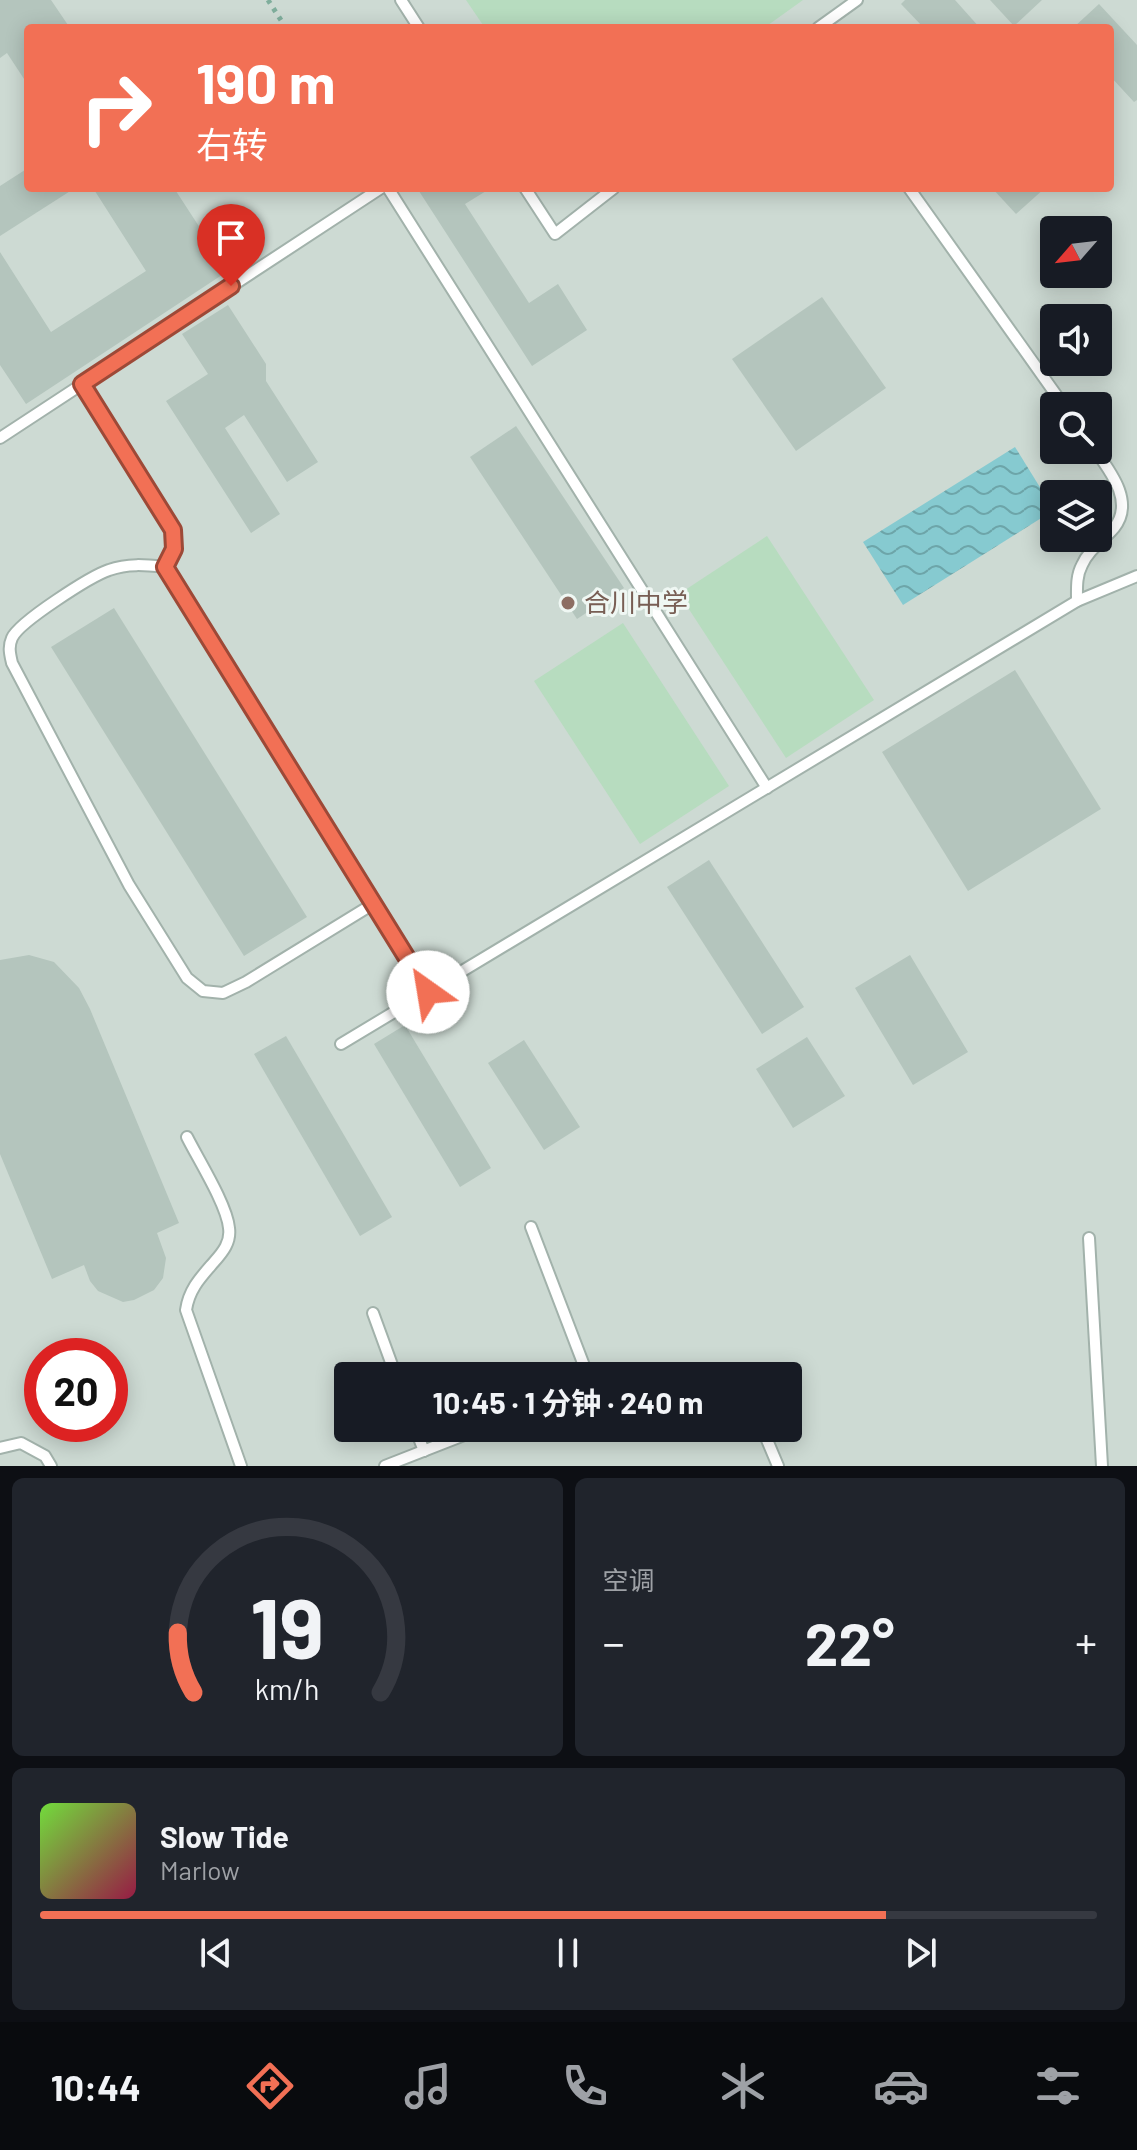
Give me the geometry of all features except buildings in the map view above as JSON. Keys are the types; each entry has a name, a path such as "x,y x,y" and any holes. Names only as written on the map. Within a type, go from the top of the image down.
{"lane":[{"path":"401,0 416,24"},
{"path":"824,24 857,0"},
{"path":"0,438 375,192"},
{"path":"391,192 767,788"},
{"path":"528,192 555,234 609,192"},
{"path":"912,192 1054,392"},
{"path":"82,384 173,530 174,549 165,567"},
{"path":"1077,601 1081,565 1092,548 1121,517 1123,501 1113,474 1106,464"},
{"path":"165,567 135,564 107,570 26,620 13,636 9,650 12,663 129,885 187,978 203,991 223,993 373,904"},
{"path":"165,567 428,992"},
{"path":"341,1044 1077,601 1137,576"},
{"path":"187,1137 230,1229 222,1252 188,1296 186,1310 241,1466"},
{"path":"531,1227 583,1362"},
{"path":"1089,1238 1102,1466"},
{"path":"373,1313 391,1362"},
{"path":"420,1442 424,1451"},
{"path":"385,1466 447,1442"},
{"path":"768,1442 778,1466"},
{"path":"0,1448 21,1443 45,1456 51,1466"}],"path":[{"path":"268,0 283,24"}],"shaded area":[{"name":"合川中学","path":"0,0 1137,0 1137,1466 0,1466"}],"green space":[{"path":"466,0 803,0 770,24 482,24"},
{"path":"767,536 874,700 786,758 679,594"},
{"path":"623,623 729,786 640,844 534,681"}],"water":[{"path":"1015,447 1040,487 1040,519 903,605 863,542"}],"place":[{"name":"合川中学","path":"568,603"}],"route":[{"path":"231,286 82,384 173,530 174,549 165,567 428,992"}]}
